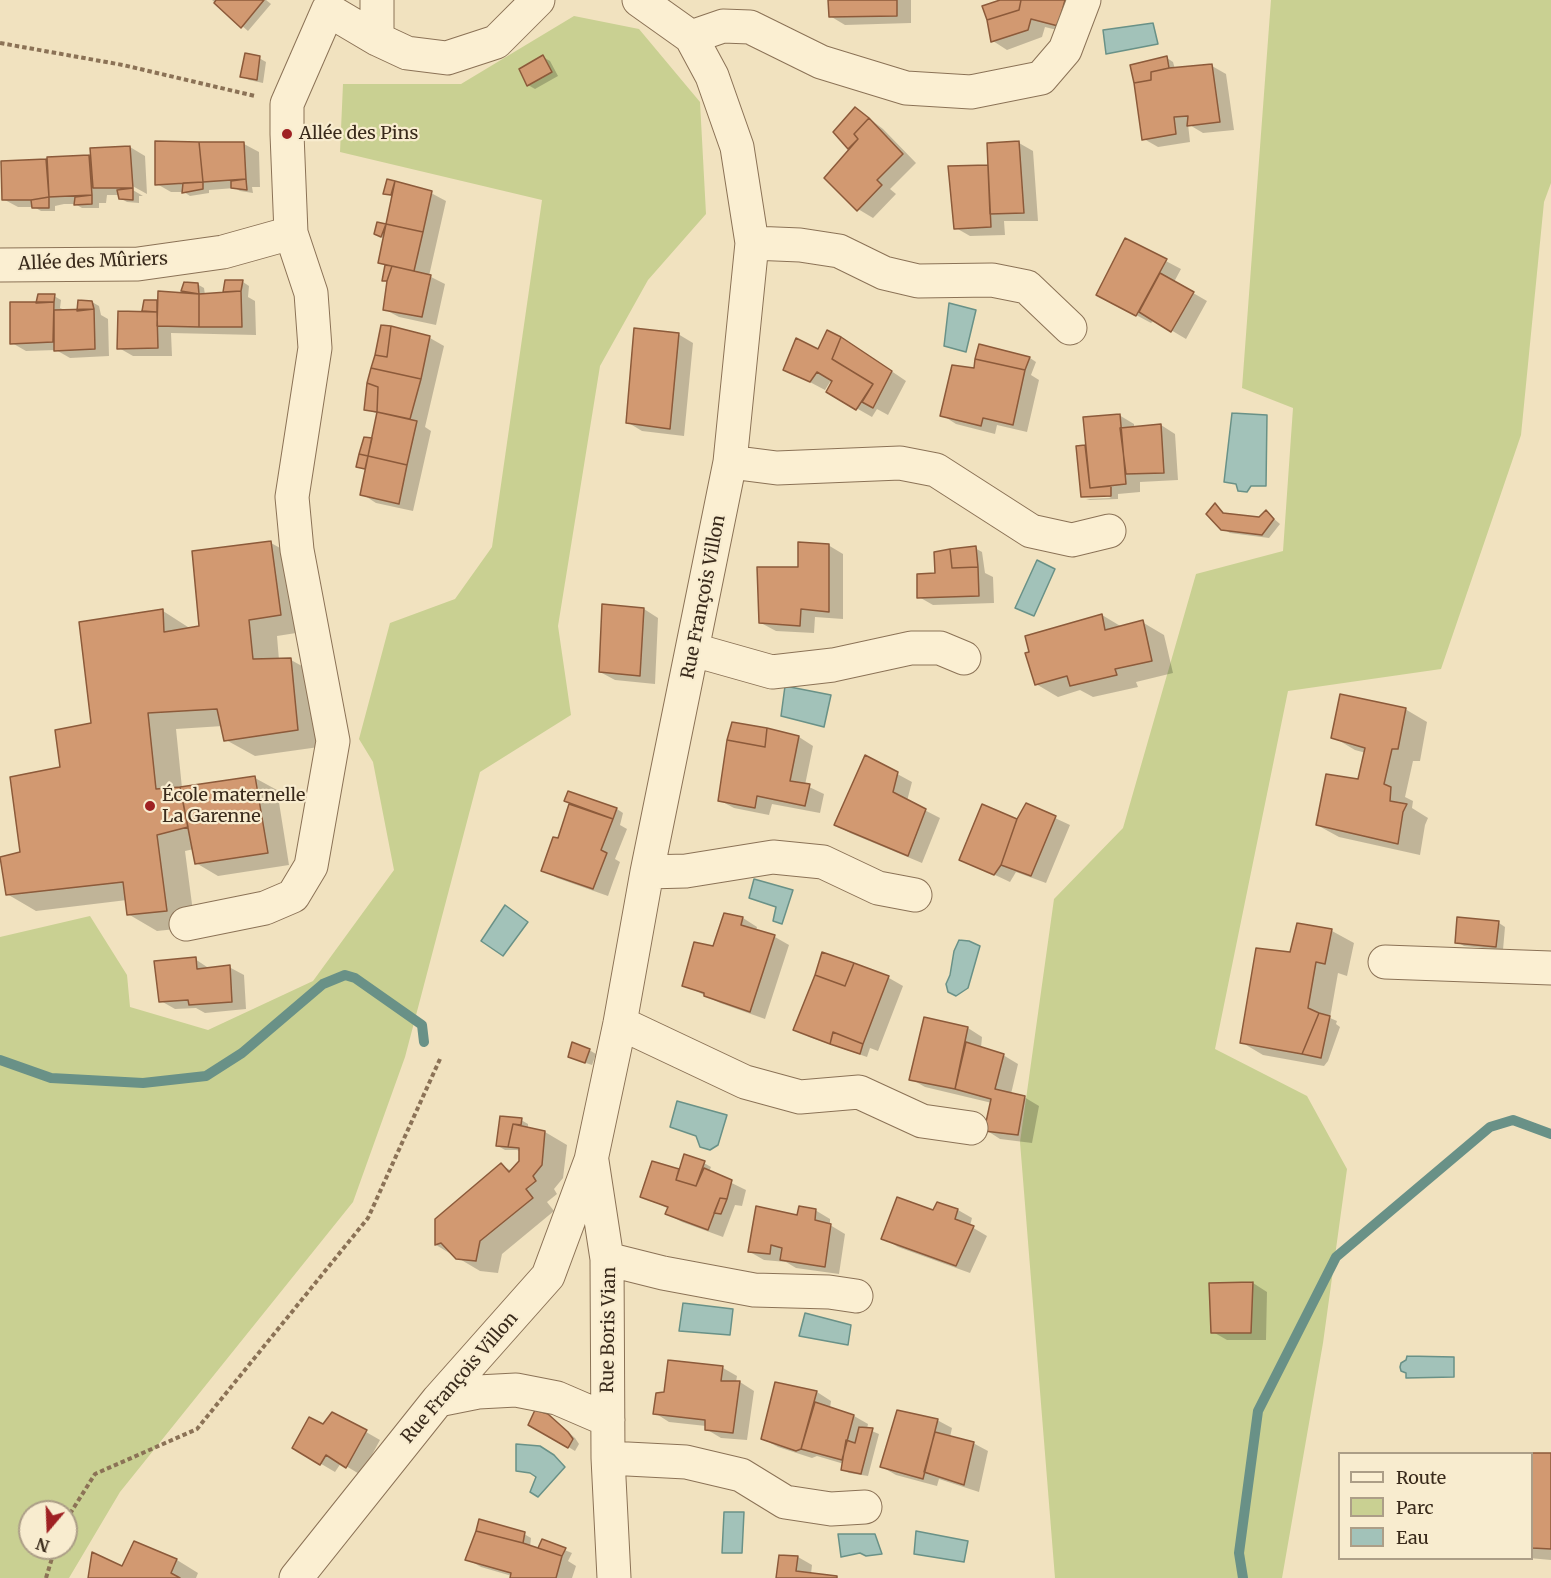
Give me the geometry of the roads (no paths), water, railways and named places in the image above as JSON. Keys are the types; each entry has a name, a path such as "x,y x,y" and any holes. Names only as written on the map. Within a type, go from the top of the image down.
{"street":[{"path":"377,0 377,39"},
{"path":"186,924 265,908 294,896 311,866 333,741 297,550 292,497 315,348 311,293 291,233 287,104 325,5 377,39 407,53 447,58 496,42 538,0"},
{"path":"639,0 690,37 723,26 750,27 821,62 906,88 971,92 1041,78 1065,50 1084,0"},
{"name":"Rue François Villon","path":"296,1578 438,1400 548,1276 591,1160 730,462 752,243 737,147 712,76 690,37"},
{"name":"Allée des Mûriers","path":"0,265 138,264 223,252 291,233"},
{"path":"752,243 800,244 839,250 884,273 918,281 992,280 1027,287 1070,328"},
{"path":"730,462 777,468 900,464 936,470 1031,531 1072,540 1109,531"},
{"path":"694,650 772,672 833,665 911,648 940,648 964,658"},
{"path":"647,872 686,871 773,857 823,862 878,888 915,895"},
{"path":"1385,962 1551,968"},
{"path":"620,1023 745,1082 800,1097 859,1092 922,1121 971,1128"},
{"name":"Rue François Villon","path":"591,1160 608,1259"},
{"name":"Rue Boris Vian","path":"614,1578 608,1458 608,1259 663,1273 754,1290 829,1292 856,1296"},
{"path":"438,1400 478,1392 516,1390 557,1398 608,1420"},
{"path":"608,1458 686,1462 741,1475 785,1502 831,1509 865,1507"}],"water":[{"path":"1153,23 1158,44 1106,54 1103,30"},
{"path":"949,303 976,310 966,352 944,346"},
{"path":"1232,413 1267,415 1266,486 1251,486 1247,492 1238,491 1236,484 1224,482"},
{"path":"1037,560 1055,569 1034,616 1015,608"},
{"path":"785,686 831,695 824,727 781,716"},
{"path":"754,879 793,890 782,924 773,921 776,907 749,898"},
{"path":"505,905 528,922 503,956 481,941"},
{"path":"959,940 980,946 968,988 956,996 948,992 946,984"},
{"path":"677,1101 727,1115 718,1145 710,1150 700,1147 696,1136 670,1127"},
{"path":"683,1303 733,1309 730,1335 679,1331"},
{"path":"805,1313 851,1325 848,1345 799,1336"},
{"path":"1407,1356 1454,1357 1454,1377 1406,1378 1406,1373 1401,1371 1400,1367"},
{"path":"516,1444 540,1446 554,1455 565,1467 538,1497 530,1492 536,1477 530,1473 516,1471"},
{"path":"724,1512 744,1512 742,1553 722,1553"},
{"path":"916,1531 968,1541 964,1562 914,1554"},
{"path":"838,1534 875,1534 882,1554 866,1556 860,1553 841,1557"}],"waterway":[{"path":"0,1060 51,1078 143,1083 206,1076 242,1053 323,984 345,975 355,978 422,1025 424,1042"},
{"path":"1243,1578 1239,1553 1258,1411 1336,1257 1490,1127 1513,1120 1551,1134"}],"place":[{"name":"Allée des Pins","path":"287,134"},
{"name":"École maternelle La Garenne","path":"150,806"}]}
